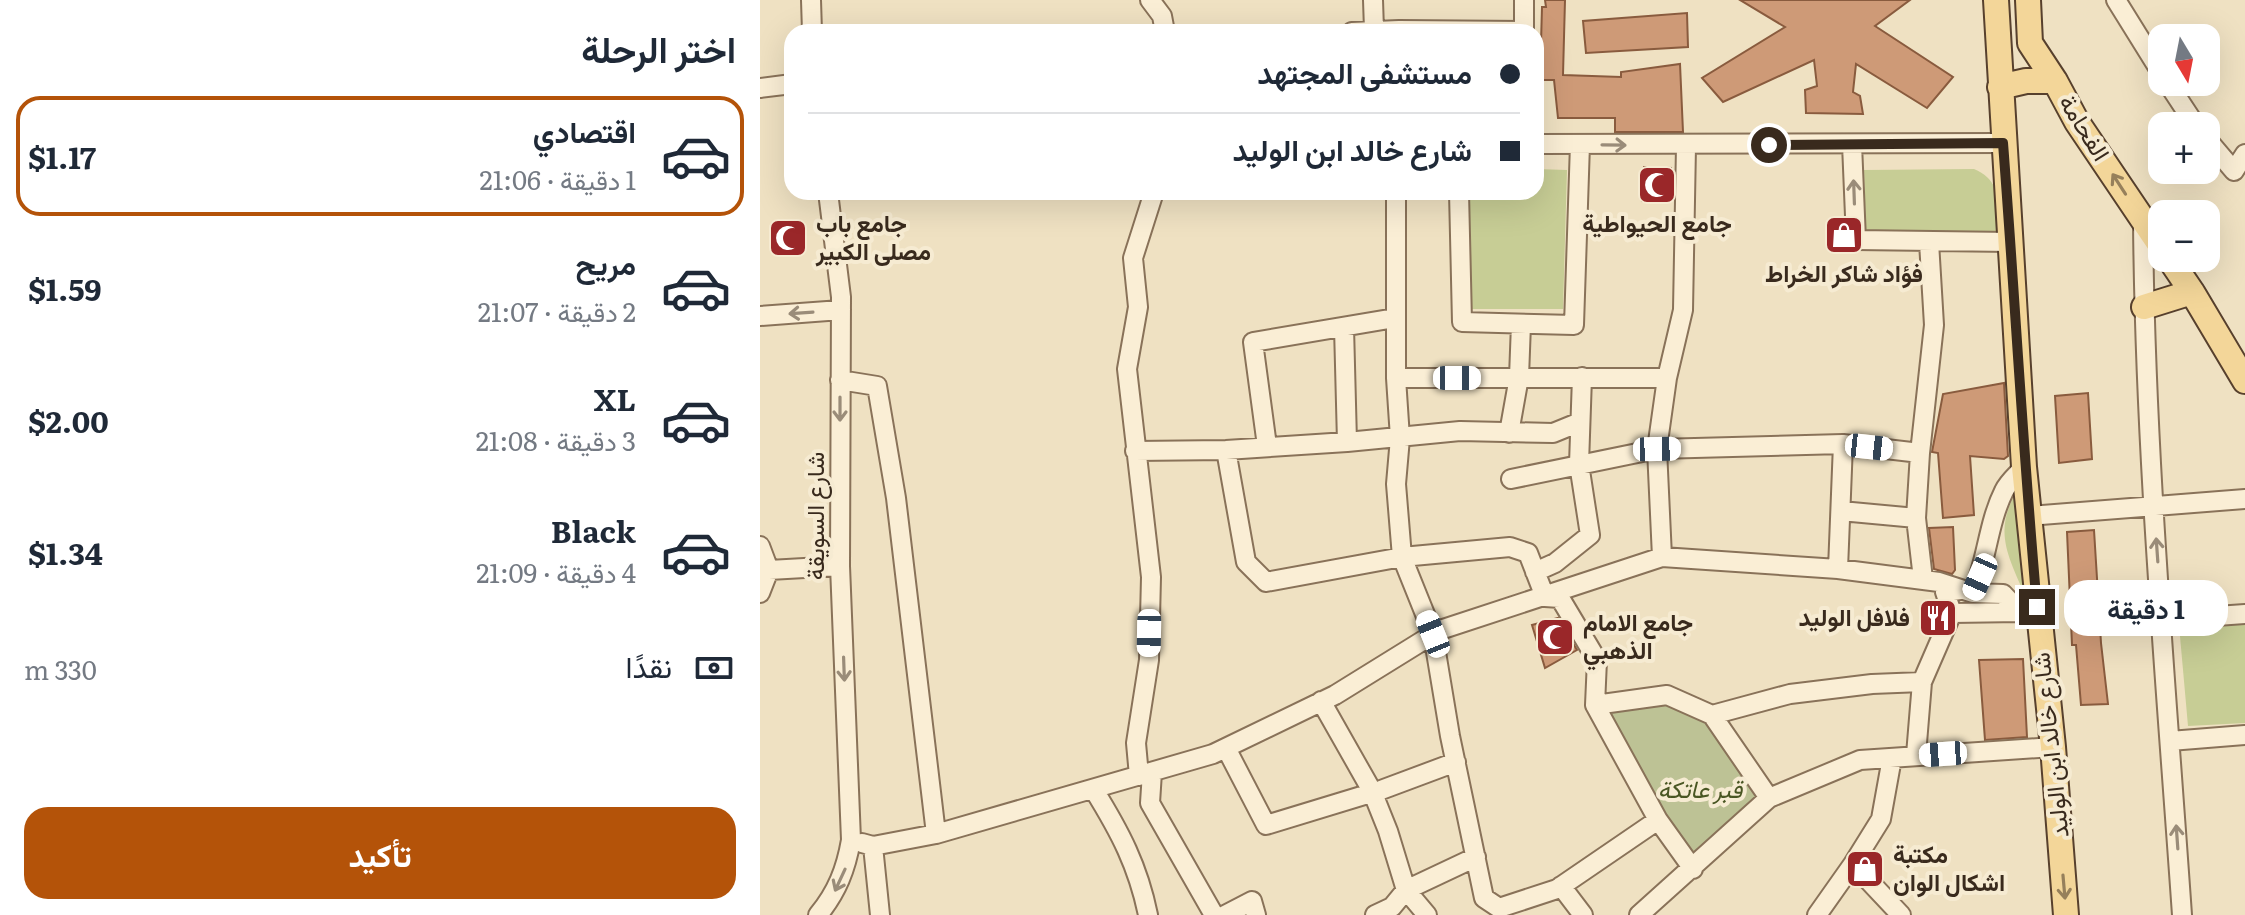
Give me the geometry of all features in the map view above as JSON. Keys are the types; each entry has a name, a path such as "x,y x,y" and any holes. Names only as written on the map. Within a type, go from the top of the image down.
{"main road":[{"name":"الفحامة","path":"2028,0 2030,43 2077,122 2148,228"},
{"path":"1996,4 2007,36 2021,42 2030,33 2034,0"},
{"name":"شارع خالد ابن الوليد","path":"1996,4 2029,516 2029,615 2053,747 2066,915"},
{"path":"2000,87 2026,81 2055,81"},
{"path":"2178,272 2243,377"},
{"path":"2144,307 2192,292"}],"street":[{"path":"811,0 812,24"},
{"path":"1150,0 1162,16 1164,24"},
{"path":"1373,0 1374,24"},
{"path":"1524,0 1524,24"},
{"path":"2116,0 2148,51"},
{"path":"760,88 784,85"},
{"path":"1544,144 2003,143"},
{"path":"1459,200 1462,322 1574,325 1580,144"},
{"path":"1852,144 1856,240 2011,242"},
{"path":"1662,557 1657,449 1667,378 1683,310 1686,146"},
{"path":"2220,154 2234,171 2245,154"},
{"name":"شارع السويقة","path":"818,915 839,884 851,840 840,566 841,310 829,200"},
{"path":"1151,200 1133,258 1138,307 1127,369 1151,577 1149,660 1136,743 1146,774 1150,803 1214,915"},
{"path":"1396,200 1396,378 1400,438 1396,484 1402,557 1433,634 1484,898 1499,908 1561,886 1658,820"},
{"path":"2143,221 2154,506 2182,915"},
{"path":"1923,579 1916,518 1934,325 1929,242"},
{"path":"760,316 841,310"},
{"path":"1267,446 1253,342 1395,318"},
{"path":"1509,433 1519,377 1521,324"},
{"path":"1344,327 1347,442"},
{"path":"1535,572 1555,563 1590,535 1579,464 1582,377"},
{"path":"1396,378 1667,378"},
{"path":"840,380 877,386 896,498 936,834"},
{"path":"1135,451 1226,450 1460,431 1553,433 1580,422"},
{"path":"1511,479 1657,449 1843,444 1920,453"},
{"path":"1838,569 1843,444"},
{"path":"1226,450 1246,562 1266,582 1402,557 1510,547 1528,553 1545,597"},
{"path":"1966,592 1983,567 2005,489 2024,467"},
{"path":"2029,516 2245,499"},
{"path":"1841,511 1916,518"},
{"path":"760,546 769,570 760,593"},
{"path":"851,840 873,846 936,834 1094,790 1226,748 1321,701 1433,634 1662,557 1838,569 1923,579 1966,592"},
{"path":"769,570 840,566"},
{"path":"1916,755 1922,682 1952,613 1945,592 2003,594 2029,615"},
{"path":"1545,597 1560,598 1597,660 1595,705 1658,820 1693,869"},
{"path":"1952,613 2029,615"},
{"path":"2161,620 2245,614"},
{"path":"1712,715 1790,694 1872,684 1922,682"},
{"path":"1595,705 1667,695 1712,715 1769,798"},
{"path":"1321,701 1372,791 1406,890 1427,915"},
{"path":"2170,741 2245,735"},
{"path":"1639,915 1769,798 1860,760 2053,747"},
{"path":"1226,748 1266,825 1456,762"},
{"path":"1817,915 1881,819 1892,758"},
{"path":"1094,790 1124,838 1141,881 1148,915"},
{"path":"873,846 880,915"},
{"path":"1375,915 1392,907 1406,890 1476,857"},
{"path":"1853,864 1901,915"},
{"path":"1561,886 1583,915"},
{"path":"1225,915 1252,901 1256,915"}],"green space":[{"path":"1544,169 1567,170 1563,309 1472,309 1467,200 1544,200"},
{"path":"1974,169 1984,174 1995,188 1998,233 1866,234 1864,170"},
{"path":"2025,478 2027,600 2005,539 2008,511"},
{"path":"2245,621 2245,723 2188,726 2179,625"},
{"name":"قبر عاتكة","path":"1667,695 1712,715 1767,800 1696,867 1598,705"}],"building":[{"path":"1545,0 1565,0 1563,75 1621,77 1621,72 1680,64 1683,132 1615,132 1615,118 1558,118 1554,80 1544,80 1544,24 1542,24 1542,7 1546,7"},
{"path":"1740,0 1910,0 1875,26 1953,77 1927,108 1856,64 1853,92 1860,96 1863,114 1806,113 1805,90 1817,86 1814,60 1723,102 1702,78 1785,27"},
{"path":"1687,13 1688,47 1586,53 1583,21"},
{"name":"جامع الحيواطية","path":"1644,167 1671,168 1670,202 1642,201"},
{"path":"2004,383 2008,456 2004,459 1970,456 1974,515 1943,518 1938,453 1932,452 1943,394"},
{"path":"2088,393 2092,459 2059,463 2055,396"},
{"path":"1953,527 1955,570 1952,574 1934,569 1929,528"},
{"path":"2094,530 2108,704 2081,705 2076,645 2072,645 2067,532"},
{"name":"جامع الامام الذهبي","path":"1558,618 1577,650 1545,668 1532,625"},
{"path":"2023,659 2027,737 1985,740 1979,660"}],"place":[{"name":"جامع الحيواطية","path":"1657,185"},
{"name":"فؤاد شاكر الخراط","path":"1844,235"},
{"name":"جامع باب مصلى الكبير","path":"788,238"},
{"name":"فلافل الوليد","path":"1938,618"},
{"name":"جامع الامام الذهبي","path":"1555,637"},
{"name":"مكتبة اشكال الوان","path":"1865,869"}],"route":[{"path":"1769,145 2003,143 2017,321 2024,467 2037,607"}]}
